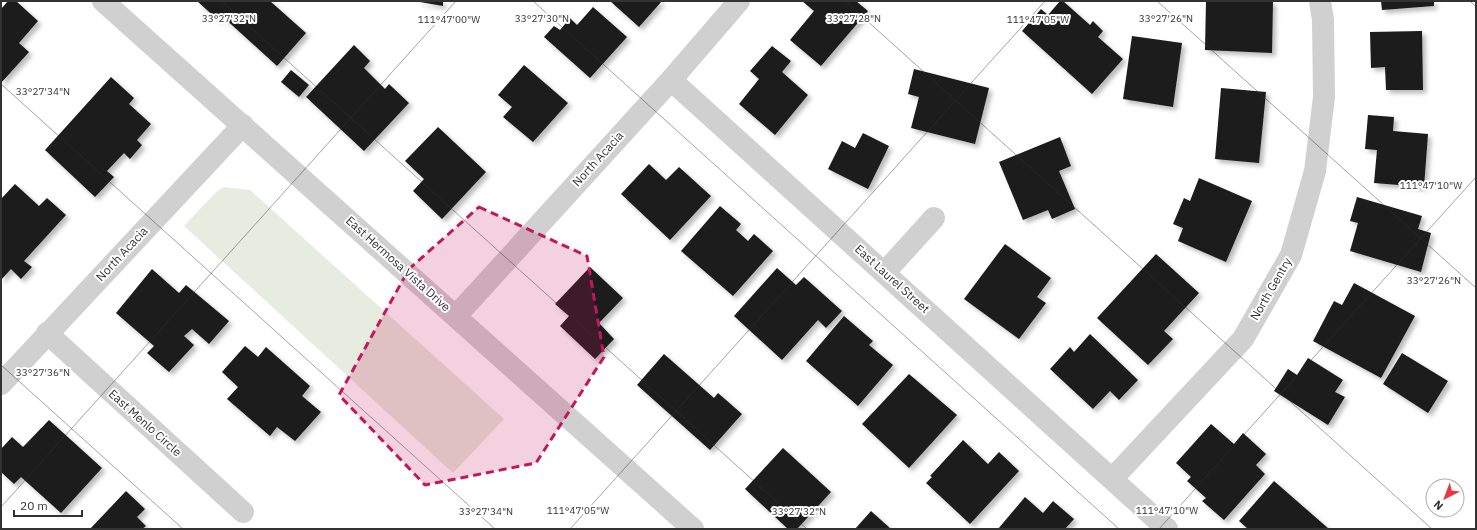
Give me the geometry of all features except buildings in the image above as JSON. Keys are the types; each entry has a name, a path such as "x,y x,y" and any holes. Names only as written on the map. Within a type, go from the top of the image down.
{"street":[{"name":"East Hermosa Vista Drive","path":"103,1 693,529"},
{"name":"North Acacia","path":"456,316 671,80 739,1"},
{"name":"North Gentry","path":"1112,479 1243,339 1291,255 1315,171 1324,97 1323,20 1320,1"},
{"name":"East Laurel Street","path":"671,80 885,272 1167,529"},
{"name":"North Acacia","path":"1,384 47,333 243,125"},
{"path":"885,272 934,218"},
{"name":"East Menlo Circle","path":"47,333 243,512"}],"highlighted area":[{"path":"479,207 587,256 604,357 536,463 425,485 339,395 409,269"}],"shaded area":[{"path":"224,187 250,190 504,419 453,473 184,226 216,192"}]}
